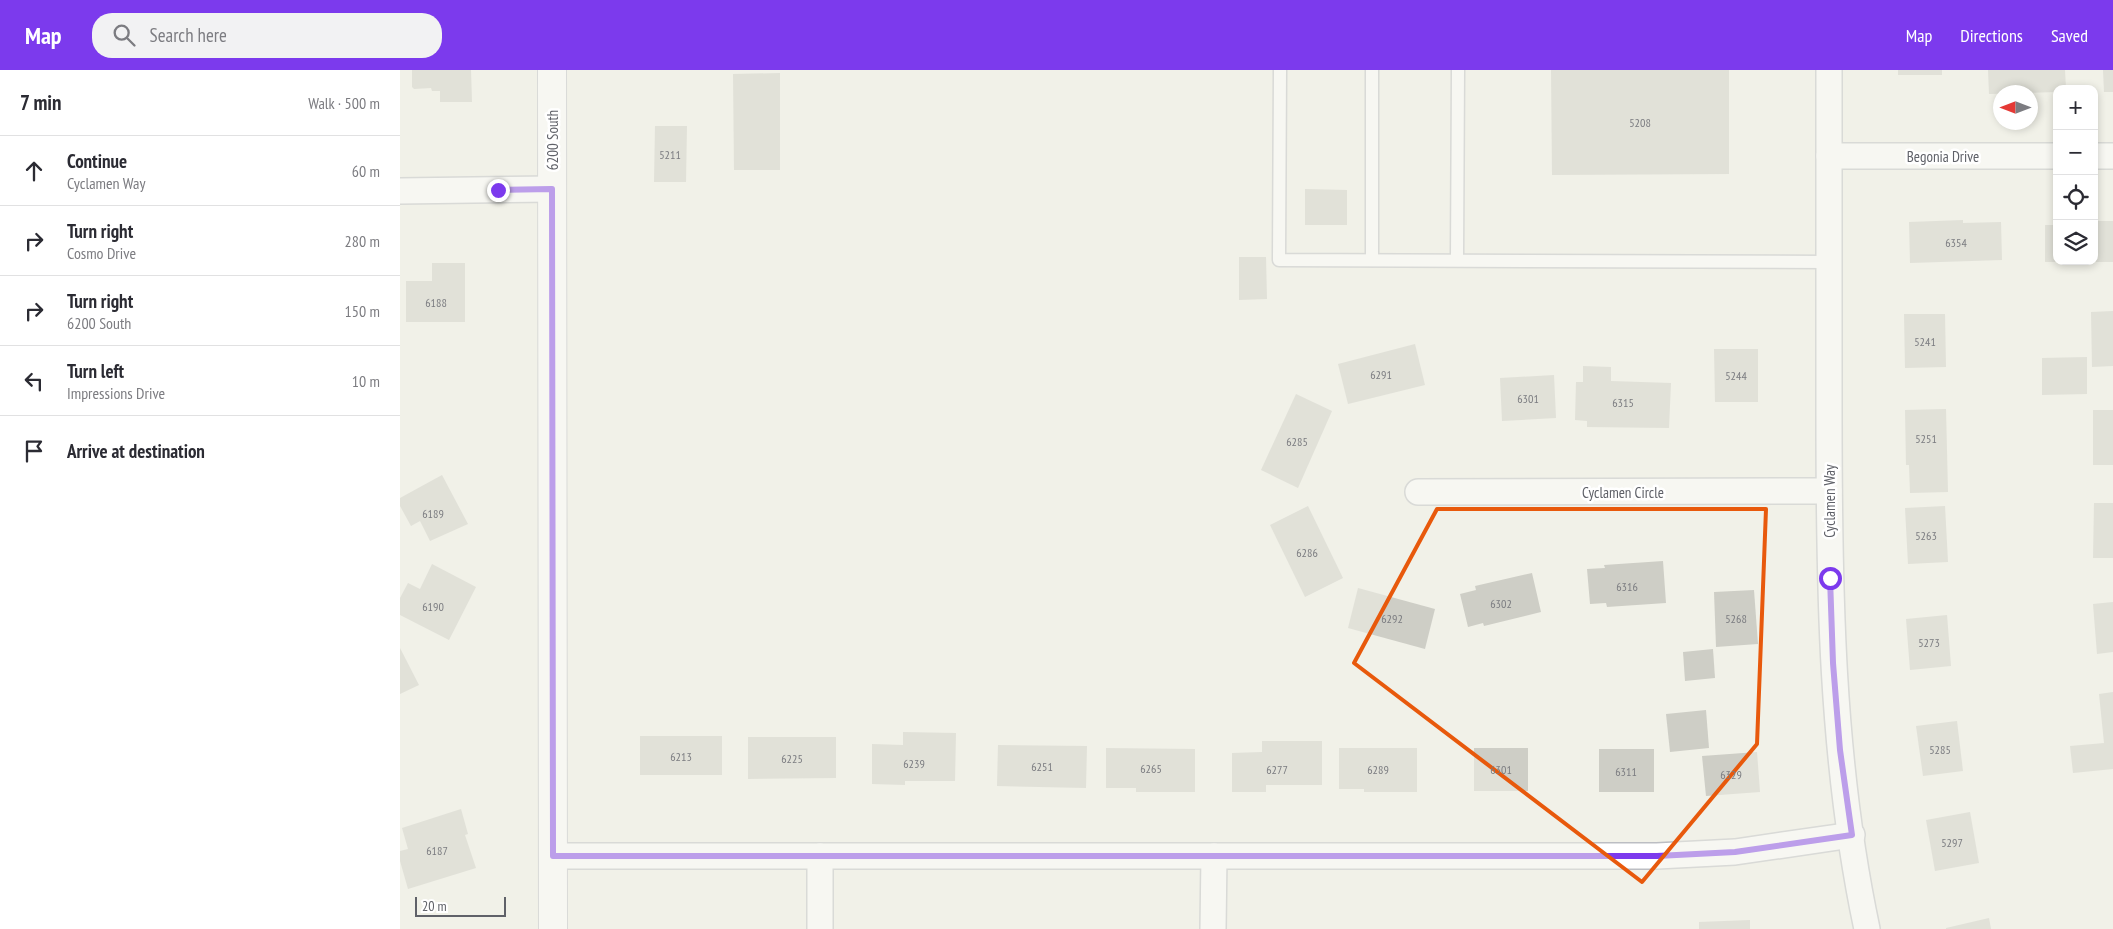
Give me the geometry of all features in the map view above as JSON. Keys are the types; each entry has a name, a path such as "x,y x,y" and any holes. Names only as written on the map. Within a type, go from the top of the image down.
{"main road":[{"name":"6200 South","path":"552,70 553,929"}],"street":[{"name":"Cyclamen Way","path":"1829,70 1829,491 1833,663 1840,750 1868,929"},
{"name":"Begonia Drive","path":"1829,156 2053,156"},
{"path":"2098,156 2113,156"},
{"path":"400,191 552,189"},
{"name":"Cyclamen Circle","path":"1418,492 1829,491"},
{"path":"553,856 1695,855 1774,848 1852,835"},
{"path":"820,856 820,929"},
{"path":"1213,929 1214,856"}],"lane":[{"path":"1280,70 1279,260 1829,262"},
{"path":"1372,70 1372,260"},
{"path":"1457,260 1458,70"}],"highlighted area":[{"path":"1437,509 1766,509 1757,744 1642,882 1354,663"}],"building":[{"path":"412,70 471,70 472,102 440,102 440,91 432,91 431,88 414,89 412,87"},
{"path":"1551,70 1729,70 1729,174 1552,175"},
{"path":"1898,70 1942,70 1942,75 1898,75"},
{"path":"1988,70 2065,70 2066,85 2053,85 2053,92 2038,93 2038,85 1993,85 1993,94 1989,94"},
{"path":"2103,70 2113,70 2113,92 2104,92"},
{"path":"780,73 780,170 734,170 733,74"},
{"path":"655,126 687,126 686,182 654,182"},
{"path":"1305,189 1347,190 1347,225 1305,225"},
{"path":"1963,220 1963,223 2001,222 2002,260 1910,263 1909,222"},
{"path":"2098,221 2113,221 2113,262 2098,262"},
{"path":"2045,225 2053,225 2053,262 2045,262"},
{"path":"1239,257 1266,257 1267,299 1239,300"},
{"path":"432,263 465,263 465,322 406,322 406,281 432,281"},
{"path":"2113,311 2113,366 2092,367 2091,312"},
{"path":"1904,314 1945,314 1946,367 1905,368"},
{"path":"1415,344 1425,385 1348,404 1338,364"},
{"path":"1714,349 1758,349 1758,402 1715,402"},
{"path":"2087,357 2087,394 2042,395 2042,358"},
{"path":"1583,366 1611,367 1611,381 1671,383 1669,428 1587,427 1587,421 1575,420 1576,382 1583,382"},
{"path":"1554,375 1556,418 1502,421 1500,378"},
{"path":"1296,394 1332,411 1298,488 1261,470"},
{"path":"1946,409 1948,492 1910,493 1909,465 1906,465 1905,410"},
{"path":"2093,410 2113,410 2113,465 2093,465"},
{"path":"442,475 468,524 430,541 420,521 411,526 400,506 400,498"},
{"path":"2094,503 2113,503 2113,558 2093,558"},
{"path":"1308,506 1343,578 1305,597 1270,525"},
{"path":"1945,506 1948,562 1908,564 1905,508"},
{"path":"1663,561 1666,603 1607,607 1606,603 1590,604 1587,569 1605,568 1604,565"},
{"path":"432,564 476,587 449,640 400,615 400,598 408,583 420,589"},
{"path":"1532,573 1541,612 1484,626 1483,623 1468,627 1460,594 1476,590 1475,586"},
{"path":"1358,588 1435,609 1425,649 1348,628"},
{"path":"1754,590 1758,644 1716,647 1714,592"},
{"path":"2113,602 2113,652 2097,654 2093,604"},
{"path":"1947,615 1951,666 1910,670 1906,619"},
{"path":"400,648 419,685 400,694"},
{"path":"1713,649 1715,678 1685,681 1683,652"},
{"path":"2113,692 2113,769 2073,773 2070,746 2104,743 2099,694"},
{"path":"1706,710 1709,748 1670,752 1666,714"},
{"path":"1957,721 1963,771 1923,776 1916,726"},
{"path":"903,732 956,733 955,781 905,781 905,785 872,784 872,744 903,745"},
{"path":"640,736 722,736 722,775 640,775"},
{"path":"748,737 836,737 836,778 748,779"},
{"path":"1262,741 1322,741 1322,785 1266,785 1266,792 1232,792 1232,753 1262,752"},
{"path":"998,745 1087,746 1086,788 997,786"},
{"path":"1106,748 1195,749 1195,792 1136,792 1136,788 1106,788"},
{"path":"1339,748 1417,748 1417,792 1364,792 1364,789 1339,789"},
{"path":"1474,748 1528,748 1528,791 1474,791"},
{"path":"1599,749 1654,749 1654,792 1599,792"},
{"path":"1757,752 1760,792 1706,796 1702,756"},
{"path":"461,809 468,834 465,835 476,868 408,889 400,861 400,851 408,849 402,828"},
{"path":"1970,812 1979,863 1935,871 1926,820"},
{"path":"1989,918 1991,929 1946,929 1946,928"},
{"path":"1750,920 1750,929 1699,929 1699,922"}],"route":[{"path":"498,190 552,189 553,856 1657,856 1695,855 1774,848 1852,835 1840,750 1833,663 1830,578"}]}
